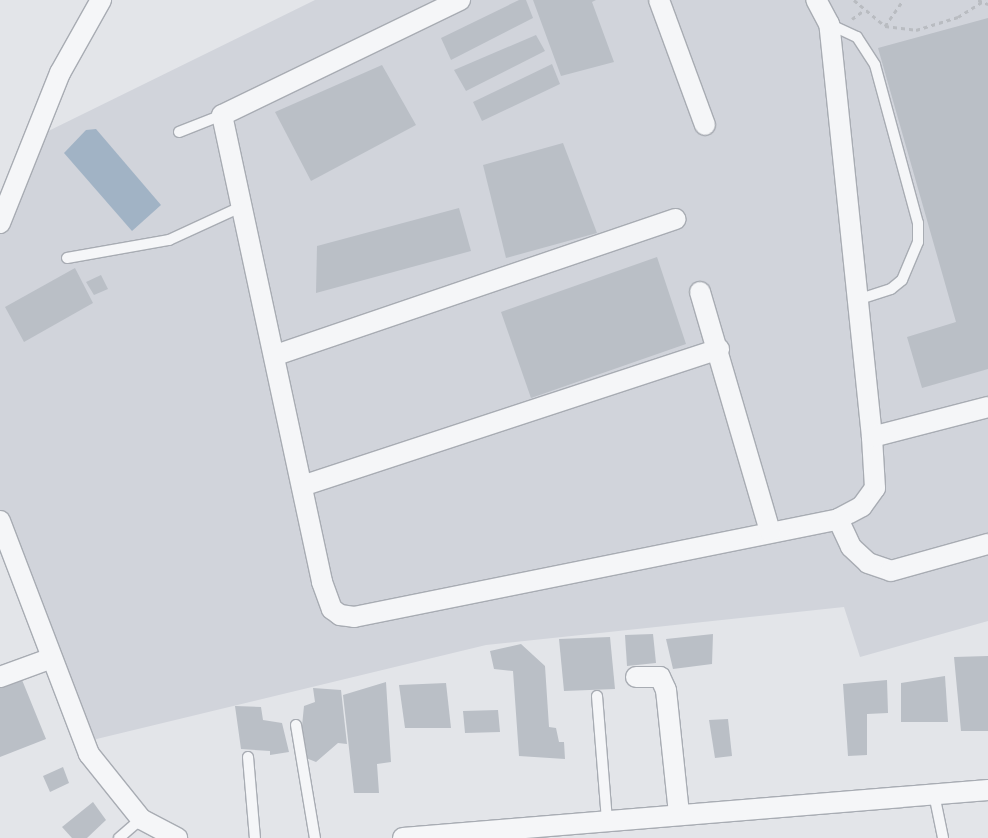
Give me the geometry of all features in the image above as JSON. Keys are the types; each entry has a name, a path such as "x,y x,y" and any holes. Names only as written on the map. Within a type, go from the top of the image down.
{"street":[{"path":"0,223 60,73 101,0"},
{"path":"460,0 222,115 276,354 326,597 340,615 354,617 770,532 838,520 862,506 875,488 872,437 829,24 816,0"},
{"path":"659,0 705,125"},
{"path":"276,354 675,219"},
{"path":"700,292 719,350 770,532"},
{"path":"302,486 719,350"},
{"path":"872,437 988,407"},
{"path":"838,520 851,547 868,563 892,571 988,544"},
{"path":"0,521 89,754 141,819 177,838"},
{"path":"0,678 52,658"},
{"path":"636,677 660,677 666,690 679,813"},
{"path":"403,838 554,832 607,821 679,813 988,790"}],"lane":[{"path":"829,24 857,37 875,64 918,224 918,242 902,280 891,289 858,300"},
{"path":"179,132 222,115"},
{"path":"67,258 169,240 243,206"},
{"path":"596,696 607,821"},
{"path":"296,725 315,838"},
{"path":"248,757 255,838"},
{"path":"934,794 943,838"},
{"path":"119,838 141,819"}],"path":[{"path":"854,0 885,26 916,30 986,2"},
{"path":"885,26 903,0"},
{"path":"978,0 986,2"}],"shaded area":[{"path":"315,0 988,0 988,621 860,657 844,607 486,645 80,743 0,531 0,207 24,143"}],"water":[{"path":"96,129 161,205 132,231 64,153 86,130"}],"building":[{"path":"519,0 526,0 533,18 451,60 441,38"},
{"path":"533,0 596,0 592,2 614,62 561,76"},
{"path":"988,18 988,369 922,388 907,337 956,322 878,48"},
{"path":"536,35 545,51 466,91 454,70"},
{"path":"552,64 560,84 482,121 473,102"},
{"path":"382,65 416,125 311,181 275,112"},
{"path":"563,143 597,233 506,258 483,165"},
{"path":"459,208 471,251 316,293 317,246"},
{"path":"657,257 686,344 531,398 501,312"},
{"path":"75,268 93,303 24,342 5,307"},
{"path":"101,275 108,289 94,295 86,282"},
{"path":"653,634 656,663 627,666 625,635"},
{"path":"713,634 712,664 673,669 666,639"},
{"path":"610,637 615,689 564,691 559,639"},
{"path":"521,644 545,666 549,727 556,728 559,742 564,742 565,759 519,756 513,671 494,669 490,651"},
{"path":"988,656 988,731 961,731 954,657"},
{"path":"20,675 46,739 0,757 0,681"},
{"path":"945,676 948,722 901,722 901,683"},
{"path":"887,680 888,713 867,714 867,755 848,756 843,684"},
{"path":"386,682 391,762 377,764 379,793 354,793 343,695"},
{"path":"446,683 451,728 405,728 399,685"},
{"path":"313,688 341,690 347,744 338,743 316,762 306,758 302,726 304,706 315,702"},
{"path":"235,706 261,707 263,720 282,723 289,752 270,755 270,751 241,749"},
{"path":"498,710 500,732 465,733 463,711"},
{"path":"728,719 732,756 715,758 709,720"},
{"path":"63,767 69,783 50,792 43,776"},
{"path":"93,802 106,820 87,838 72,838 62,827"}]}
